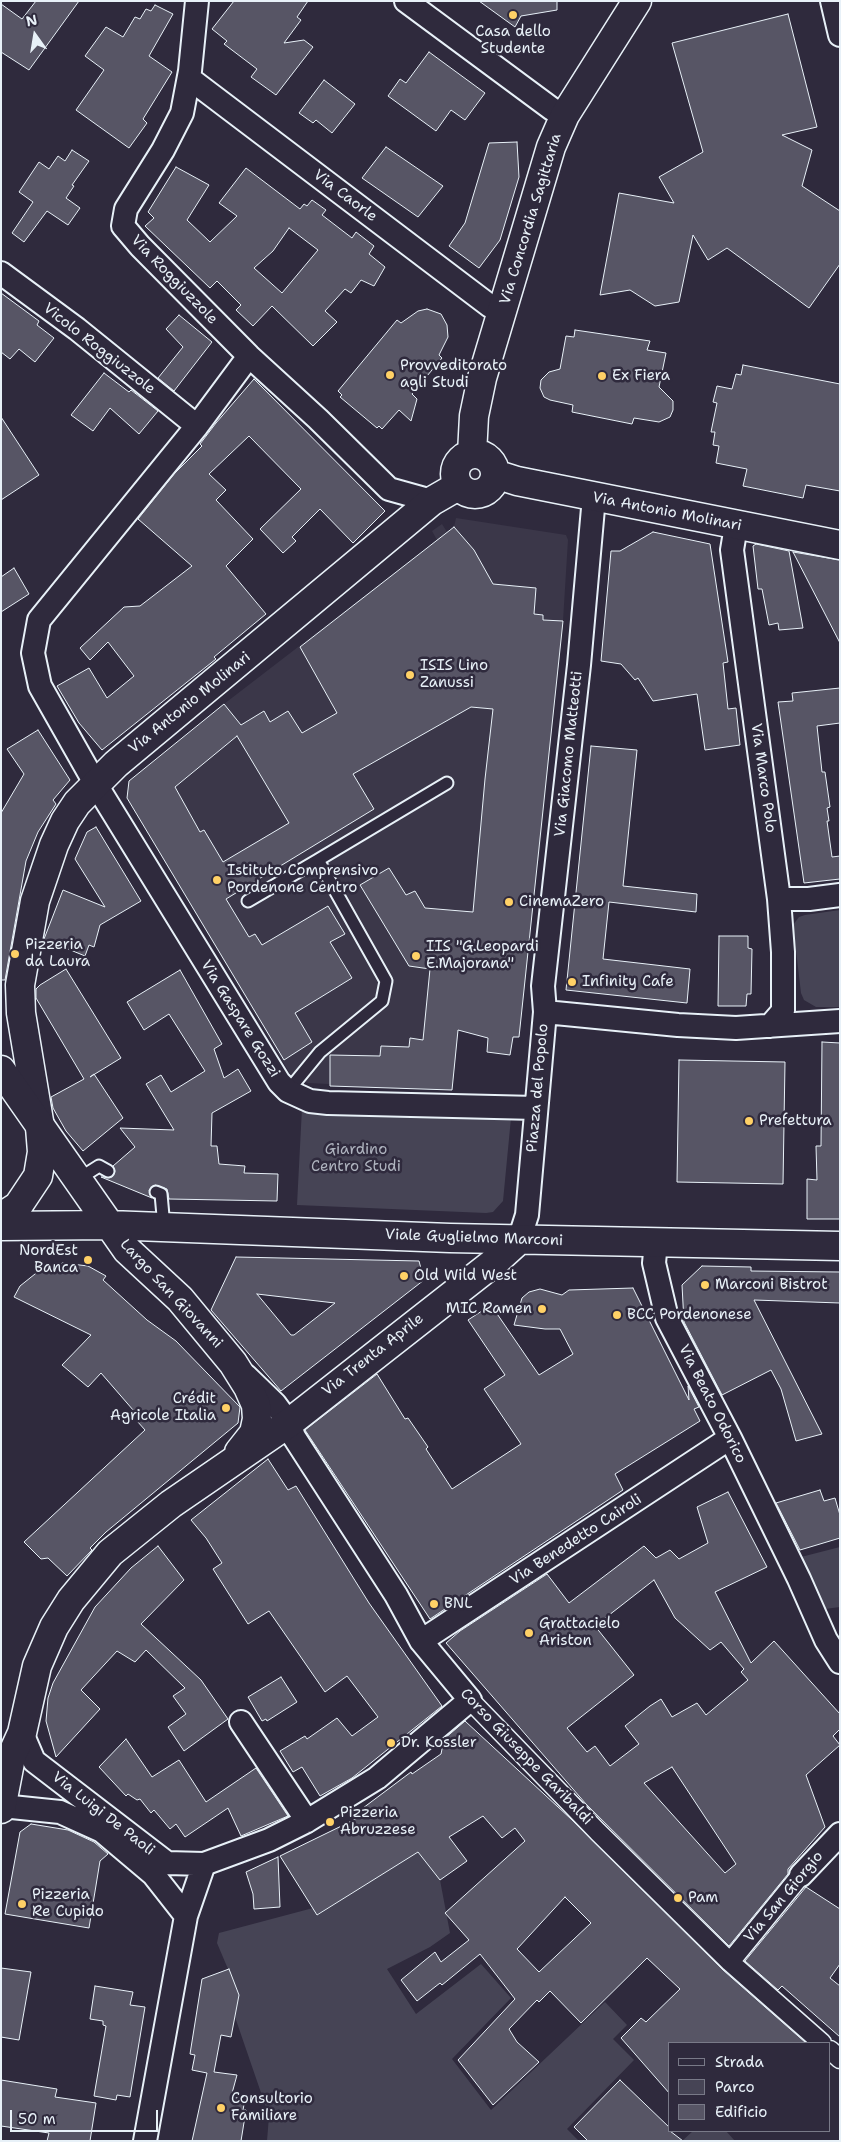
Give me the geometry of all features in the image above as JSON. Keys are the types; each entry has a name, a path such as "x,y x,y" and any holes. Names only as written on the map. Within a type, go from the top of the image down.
{"main road":[{"name":"Via Concordia Sagittaria","path":"472,454 474,416 482,378 551,147 564,115 637,1"},
{"path":"472,454 480,454 490,460 496,474 493,484 482,494 471,494 458,486 454,476 456,466 462,458 472,454"},
{"name":"Via Antonio Molinari","path":"496,474 517,482 840,545"},
{"name":"Via Antonio Molinari","path":"14,1000 35,901 48,860 65,821 95,783 432,501 458,486"},
{"path":"1,1032 5,1031 14,1000"},
{"path":"1,1217 18,1206 38,1176 42,1152 40,1127 14,1000"},
{"name":"Largo San Giovanni","path":"1,1070 128,1250 180,1299 233,1363 248,1387 256,1405 257,1419 254,1432 246,1446 225,1467"},
{"name":"Largo San Giovanni","path":"1,1226 109,1225"},
{"name":"Viale Guglielmo Marconi","path":"109,1225 519,1240 840,1246"},
{"name":"Via Trenta Aprile","path":"225,1467 289,1423 497,1260 519,1240"},
{"path":"2,1807 11,1757 22,1733 37,1666 54,1627 82,1584 129,1536 225,1467"}],"street":[{"name":"Via Roggiuzzole","path":"197,1 189,78 182,113 163,150 126,209 123,226 140,246 249,356 318,419 388,489 432,501"},
{"path":"406,1 552,109 564,115"},
{"path":"832,1 840,35"},
{"name":"Via Caorle","path":"189,78 490,306 503,311"},
{"name":"Vicolo Roggiuzzole","path":"1,273 77,329 197,426"},
{"path":"197,426 249,356"},
{"name":"Via Gaspare Gozzi","path":"197,426 39,620 33,653 40,686 95,783 280,1082 288,1091 310,1101 536,1108"},
{"name":"Via Giacomo Matteotti","path":"544,1012 543,986 578,675 594,497"},
{"name":"Via Marco Polo","path":"736,526 732,550 780,899 783,952 783,1011 770,1026"},
{"path":"780,899 809,899 840,895"},
{"name":"Piazza del Popolo","path":"519,1240 527,1215 544,1012 678,1025 736,1028 840,1021"},
{"name":"Via Beato Odorico","path":"656,1242 654,1263 667,1318 730,1438 826,1640 840,1662"},
{"name":"Largo San Giovanni","path":"233,1363 275,1404 289,1423"},
{"name":"Corso Giuseppe Garibaldi","path":"289,1423 294,1437 396,1595 421,1641 470,1700 598,1832 730,1962 821,2042"},
{"name":"Via Benedetto Cairoli","path":"421,1641 730,1438"},
{"name":"Via Luigi De Paoli","path":"22,1733 34,1760 167,1863 204,1864 268,1840 307,1821 377,1778 470,1700"},
{"path":"241,1722 307,1821"},
{"name":"Via Luigi De Paoli","path":"2,1807 60,1812 102,1831 153,1874 186,1916"},
{"name":"Via San Giorgio","path":"730,1962 801,1876 840,1834"},
{"path":"145,2141 186,1916 204,1864"}],"lane":[{"path":"248,901 447,783"},
{"path":"288,1091 320,1052 382,1001 386,980 318,860"},
{"path":"77,1180 99,1166 108,1170"},
{"path":"156,1192 161,1194 164,1227"}],"shaded area":[{"path":"456,518 566,535 568,540 563,621 539,861 479,855 485,891 468,936 452,1090 308,1083 292,1077 127,798 129,781 224,704 437,540 432,531 442,524 447,532 454,527"}],"green space":[{"path":"840,910 840,1007 816,1007 804,1000 801,993 793,925 799,917 805,915"},
{"name":"Giardino Centro Studi","path":"302,1108 511,1118 503,1201 493,1212 486,1213 297,1205"},
{"path":"840,1547 840,1607 825,1609 801,1557"},
{"path":"418,1852 440,1880 450,1933 430,1947 387,1969 416,2014 481,1964 511,1998 452,2059 491,2110 605,2002 627,2025 613,2039 634,2060 567,2129 579,2141 267,2141 269,2116 235,2017 239,1995 217,1943 219,1933 313,1908 318,1915"},
{"path":"692,2132 727,2132 735,2141 682,2141"}],"building":[{"path":"36,1 79,1 29,70 1,52 1,4 22,19"},
{"path":"234,1 308,1 297,17 301,20 284,43 304,40 313,47 276,95 251,77 257,69 224,44 227,41 212,29"},
{"name":"Casa dello Studente","path":"479,1 557,1 557,10 521,16 515,27"},
{"path":"155,5 173,14 149,56 172,72 143,119 147,123 129,148 76,110 104,70 85,56 106,27 123,37 135,17 140,19 146,9 151,11"},
{"path":"788,14 817,127 782,135 812,150 802,186 840,211 840,264 809,308 727,248 708,260 693,235 679,302 655,306 630,290 600,295 619,193 674,203 659,177 703,152 672,43"},
{"path":"429,52 485,93 465,120 451,110 436,131 388,96 400,79 406,83"},
{"path":"324,80 355,104 332,133 316,120 313,123 299,113"},
{"path":"517,142 519,177 500,240 479,268 449,246 465,223 489,143"},
{"path":"386,147 443,186 418,217 362,178"},
{"path":"72,150 89,161 72,185 74,186 66,198 80,208 68,225 47,211 24,242 12,233 33,202 19,192 39,162 49,169 58,156 65,161"},
{"path":"176,167 209,185 187,220 210,242 237,216 219,203 246,168 300,209 304,204 307,206 312,200 326,210 322,215 352,238 356,232 374,246 369,254 385,267 374,286 361,280 351,293 345,289 325,311 337,322 313,346 272,306 253,326 236,310 241,305 217,281 210,288 145,226 154,218 148,212","holes":["289,228 318,250 282,293 254,268 273,251"]},
{"path":"1,293 39,321 37,325 54,338 35,362 19,349 10,359 1,352"},
{"name":"Provveditorato agli Studi","path":"427,309 441,314 447,325 448,337 439,355 442,358 412,394 417,399 411,421 399,410 382,429 379,426 377,428 340,397 342,395 338,391 397,320 401,323 418,311"},
{"path":"179,315 212,342 174,391 158,378 183,347 166,329"},
{"name":"Ex Fiera","path":"575,330 650,341 647,350 666,353 659,387 673,401 673,410 670,417 659,422 634,418 632,424 572,412 573,405 544,397 540,388 541,380 549,372 560,369 566,336 574,337"},
{"path":"743,365 840,384 840,491 806,485 803,498 743,486 747,469 716,463 719,446 713,445 715,432 711,432 717,403 713,402 717,386 732,389 736,374 741,375"},
{"path":"104,373 129,392 131,390 158,411 139,434 110,408 93,431 71,415"},
{"path":"254,379 385,511 353,543 320,509 292,537 296,541 283,553 260,529 301,489 249,436 209,474 226,490 216,500 253,539 226,566 266,614 214,657 216,659 102,750 79,723 57,686 89,668 107,698 134,676 108,642 90,660 80,648 124,607 140,606 192,566 138,519 174,474 202,446 200,444 216,423"},
{"path":"1,417 39,475 1,500"},
{"path":"454,527 474,550 493,584 536,588 534,614 543,615 543,620 563,621 519,1037 513,1037 510,1055 487,1052 488,1038 458,1030 452,1090 330,1086 330,1055 380,1056 381,1046 409,1047 410,1038 423,1040 430,969 409,966 360,885 389,868 406,895 415,891 425,908 473,912 493,709 471,707 353,774 374,809 226,899 249,937 255,934 262,945 328,906 345,934 330,942 352,978 295,1013 312,1042 284,1060 127,798 129,781 224,704 241,725 264,711 270,722 288,711 302,733 337,713 300,647","holes":["237,736 289,823 223,862 204,830 200,832 175,787"]},
{"path":"653,532 710,544 728,662 723,663 728,709 736,708 740,745 705,750 697,694 653,701 638,678 635,680 621,664 601,661 611,551 620,551"},
{"path":"756,544 789,551 803,628 779,630 778,623 769,625 762,589 758,589 753,546"},
{"path":"793,552 840,560 840,643"},
{"path":"14,568 29,594 1,612 1,577"},
{"path":"840,688 840,723 817,726 822,772 825,772 830,807 827,808 829,821 827,821 832,857 840,856 840,879 804,883 778,702 793,701 792,693"},
{"path":"38,730 70,780 53,800 56,804 38,832 26,861 5,980 1,980 1,813 24,774 7,749"},
{"path":"591,746 637,750 623,886 697,894 696,912 609,902 603,959 690,969 687,1003 566,990"},
{"path":"96,827 141,901 100,925 94,947 89,945 85,956 44,939 63,890 105,907 75,859 87,832"},
{"path":"719,936 748,936 748,948 752,949 751,994 747,994 746,1006 718,1006"},
{"path":"66,969 121,1058 94,1074 123,1118 83,1151 66,1131 53,1108 51,1097 84,1079 36,998 36,989 40,985"},
{"path":"180,970 222,1044 214,1049 224,1078 238,1069 251,1091 212,1113 211,1146 217,1146 219,1164 245,1166 244,1173 278,1174 277,1201 169,1199 167,1189 155,1185 149,1190 152,1198 101,1177 112,1177 115,1171 113,1166 135,1147 120,1128 174,1130 146,1084 161,1075 171,1092 205,1071 169,1014 144,1030 127,1002"},
{"path":"822,1042 840,1043 840,1219 807,1219 807,1179 817,1180 816,1146 821,1146"},
{"name":"Prefettura","path":"679,1060 785,1062 783,1184 677,1182"},
{"path":"236,1257 419,1261 424,1280 281,1391 211,1310","holes":["257,1294 335,1303 294,1335 291,1335"]},
{"path":"63,1263 88,1266 106,1276 103,1280 147,1320 176,1341 240,1407 238,1423 106,1532 67,1576 48,1558 41,1559 24,1542 145,1430 137,1421 140,1418 101,1373 88,1387 62,1365 91,1335 14,1297 20,1286 40,1270"},
{"path":"702,1266 751,1267 751,1271 840,1272 840,1303 754,1300 822,1434 796,1441 781,1389 771,1370 722,1395 684,1322 682,1285"},
{"path":"633,1288 689,1400 688,1386 699,1407 694,1409 700,1421 615,1474 623,1490 430,1619 305,1430 377,1374 405,1419 408,1418 428,1447 426,1449 452,1489 521,1444 484,1389 505,1375 468,1320 491,1305 539,1375 573,1354 560,1329 514,1325 522,1298 529,1292 540,1289 562,1295 569,1290"},
{"path":"268,1459 288,1490 296,1486 369,1603 442,1706 352,1778 320,1796 302,1767 293,1772 280,1751 305,1736 307,1739 337,1718 352,1736 378,1717 347,1676 325,1692 269,1611 248,1624 213,1569 222,1563 206,1538 191,1520"},
{"path":"820,1490 824,1501 835,1498 840,1515 840,1538 800,1550 776,1503"},
{"path":"728,1492 767,1567 715,1592 751,1663 774,1641 840,1714 840,1729 833,1736 840,1745 806,1775 825,1827 788,1869 788,1874 729,1946 586,1804 446,1643 460,1631 547,1574 569,1603 644,1546 656,1558 670,1550 679,1559 708,1543 697,1507","holes":["654,1580 675,1618 710,1650 721,1642 744,1669 741,1672 748,1680 706,1715 697,1703 672,1717 661,1699 625,1726 639,1744 610,1766 595,1746 587,1752 567,1728 634,1675 595,1626","672,1767 736,1864 725,1873 644,1783"]},
{"path":"158,1546 184,1580 141,1624 201,1680 228,1719 184,1751 168,1727 186,1714 173,1696 185,1688 146,1650 135,1662 117,1651 81,1690 100,1709 56,1757 46,1721 48,1698 53,1683 95,1607 131,1568"},
{"path":"281,1677 297,1702 267,1721 266,1719 262,1721 248,1697"},
{"path":"465,1721 571,1819 723,1970 805,2042 668,2042 668,2092 621,2038 641,2018 646,2022 680,1989 647,1958 581,2023 550,1991 539,2002 537,2000 509,2029 517,2042 539,2062 493,2105 458,2060 515,1999 480,1954 442,1985 440,1983 417,2001 401,1980 435,1952 441,1962 469,1940 445,1913 525,1841 515,1828 502,1838 483,1816 449,1837 467,1861 440,1880 418,1852 317,1915 280,1856 366,1814 363,1808 411,1772 412,1774 441,1754 444,1739","holes":["565,1897 591,1923 539,1972 517,1949"]},
{"path":"126,1739 152,1777 179,1760 206,1802 256,1768 288,1816 241,1836 228,1808 185,1837 176,1824 170,1829 154,1810 151,1813 140,1799 137,1800 128,1794 126,1796 99,1767"},
{"path":"31,1824 68,1830 94,1842 108,1854 100,1861 89,1928 5,1914 20,1832"},
{"path":"278,1857 280,1907 254,1909 253,1894 246,1872"},
{"path":"806,1887 840,1909 840,1964 830,1978 840,1986 840,2037 782,1986 778,1990 745,1961"},
{"path":"1,1968 31,1972 19,2040 1,2037"},
{"path":"229,1969 239,1995 231,2037 221,2035 214,2072 237,2075 231,2097 245,2099 243,2110 246,2110 241,2141 192,2141 207,2073 192,2070 195,2055 190,2054 202,1979"},
{"path":"95,1986 133,1992 130,2005 145,2007 130,2097 117,2095 116,2100 94,2096 106,2026 103,2025 103,2021 90,2019"},
{"path":"1,2080 57,2089 55,2097 96,2103 90,2141 47,2141 49,2133 1,2126"},
{"path":"620,2080 668,2126 668,2132 671,2132 683,2141 588,2141 574,2127"}],"place":[{"name":"Casa dello Studente","path":"513,15"},
{"name":"Provveditorato agli Studi","path":"390,375"},
{"name":"Ex Fiera","path":"602,376"},
{"name":"ISIS Lino Zanussi","path":"410,675"},
{"name":"Istituto Comprensivo Pordenone Centro","path":"217,880"},
{"name":"CinemaZero","path":"509,902"},
{"name":"Pizzeria da Laura","path":"15,954"},
{"name":"IIS \"G.Leopardi E.Majorana\"","path":"416,956"},
{"name":"Infinity Cafe","path":"572,982"},
{"name":"Prefettura","path":"749,1121"},
{"name":"NordEst Banca","path":"88,1260"},
{"name":"Old Wild West","path":"404,1276"},
{"name":"Marconi Bistrot","path":"705,1285"},
{"name":"MIC Ramen","path":"542,1309"},
{"name":"BCC Pordenonese","path":"617,1315"},
{"name":"Crédit Agricole Italia","path":"226,1408"},
{"name":"BNL","path":"434,1604"},
{"name":"Grattacielo Ariston","path":"529,1633"},
{"name":"Dr. Kossler","path":"391,1743"},
{"name":"Pizzeria Abruzzese","path":"330,1822"},
{"name":"Pam","path":"678,1898"},
{"name":"Pizzeria Re Cupido","path":"22,1904"},
{"name":"Consultorio Familiare","path":"221,2108"}]}
